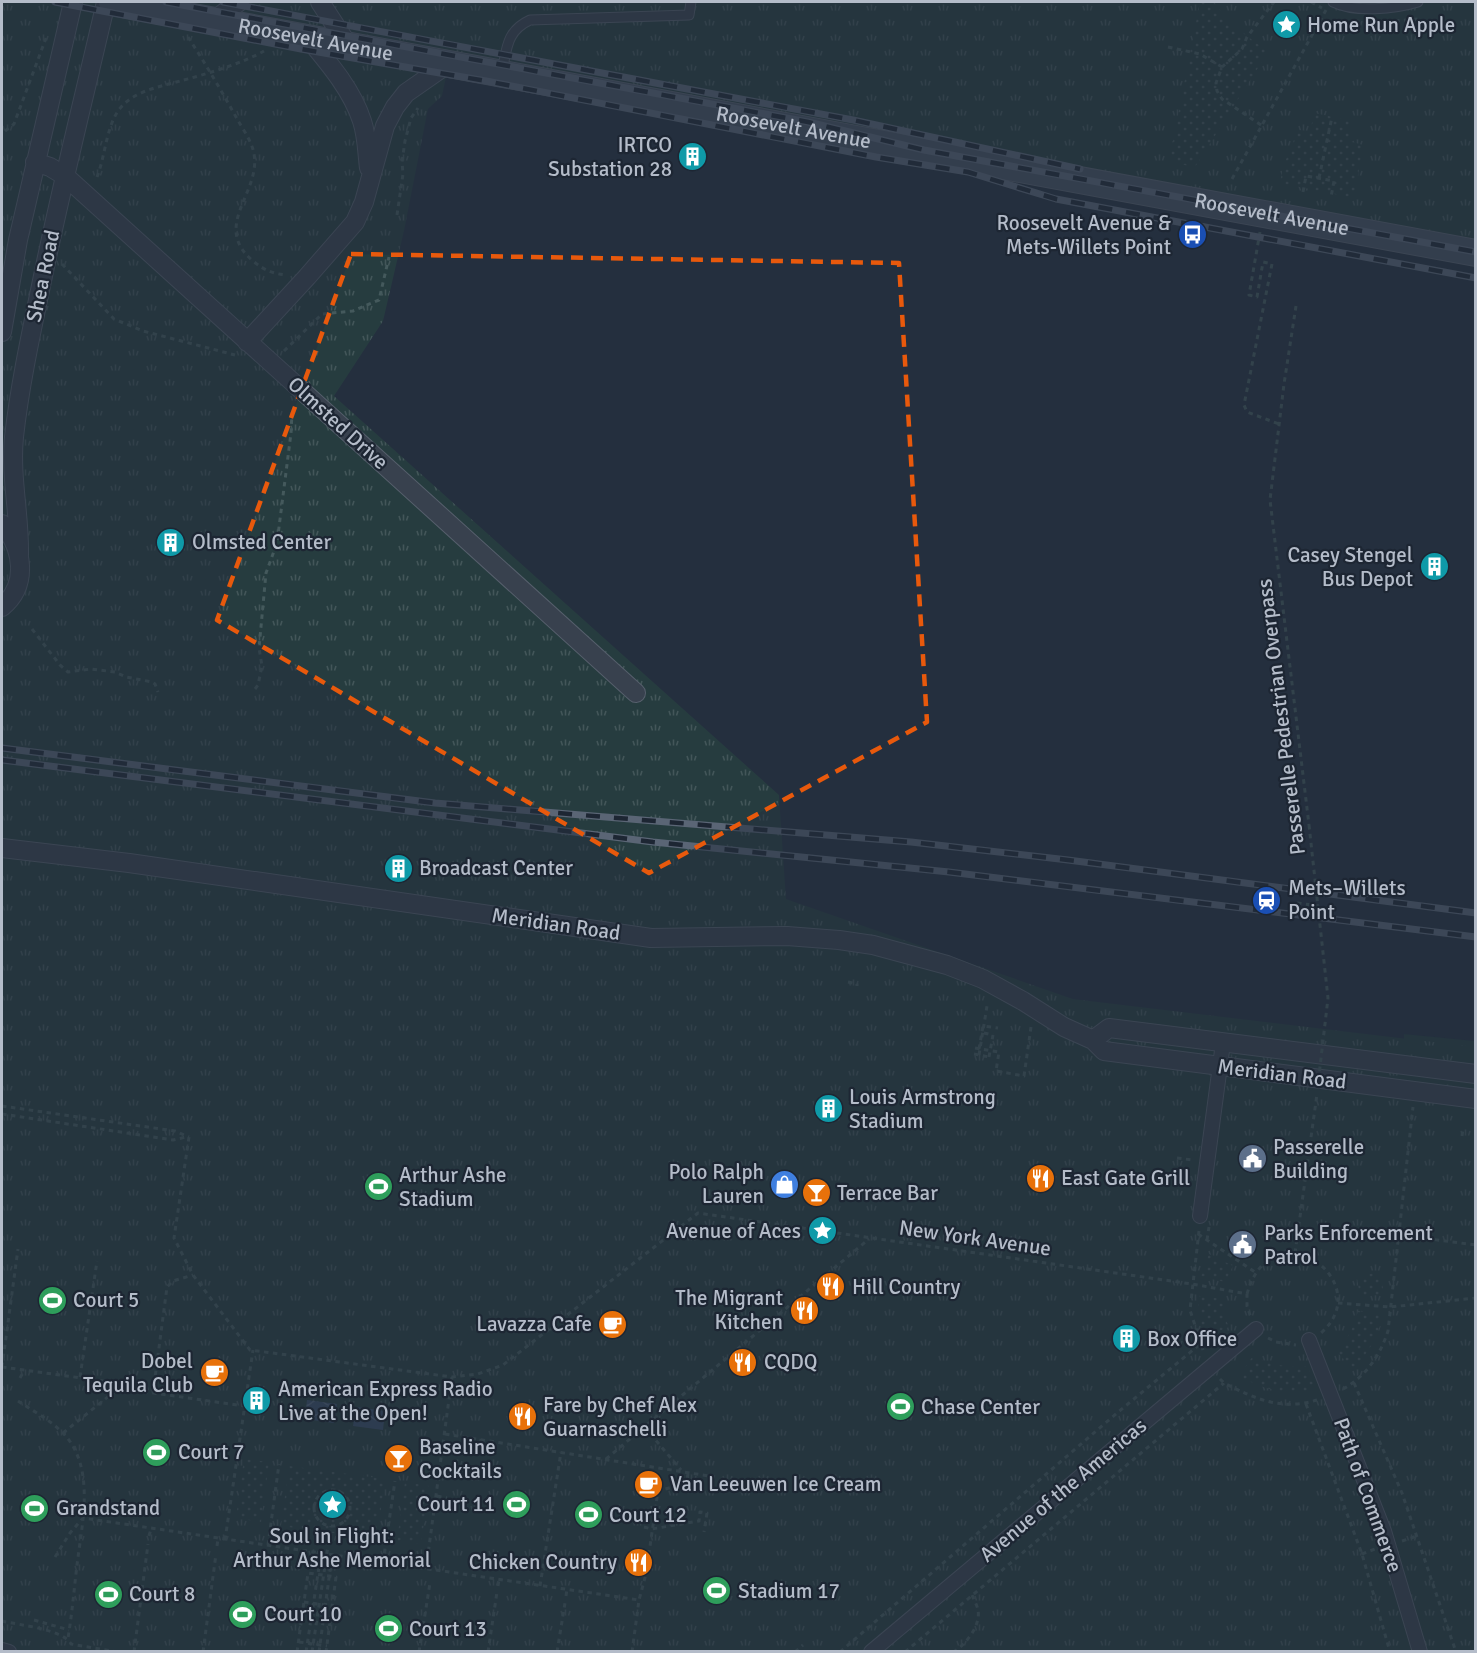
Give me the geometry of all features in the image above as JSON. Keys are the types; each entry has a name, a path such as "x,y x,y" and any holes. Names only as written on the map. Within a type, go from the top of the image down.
{"main road":[{"name":"Roosevelt Avenue","path":"112,2 1476,253"}],"street":[{"name":"Shea Road","path":"2,333 18,240 73,2"},
{"name":"Shea Road","path":"3,609 20,577 20,531 13,459 14,438 30,341 65,176 106,2"},
{"path":"214,20 239,2"},
{"path":"320,2 348,45"},
{"path":"308,38 323,56 357,108 365,132 370,178"},
{"path":"246,350 355,222 364,202 386,126 395,107 406,93 449,63"},
{"name":"Olmsted Drive","path":"35,162 50,167 65,176 246,350 636,693"},
{"path":"2,524 15,542 19,555"},
{"name":"Meridian Road","path":"2,848 129,863 651,938 787,936 873,945 947,965 983,980 1064,1027 1093,1040 1104,1051 1476,1099"},
{"name":"Meridian Road","path":"1093,1040 1109,1028 1476,1074"},
{"path":"1200,1220 1224,1043"},
{"name":"Avenue of the Americas","path":"871,1652 1256,1329"},
{"name":"Path of Commerce","path":"1309,1340 1384,1531 1420,1652"},
{"path":"2,1650 9,1652"}],"lane":[{"path":"502,72 513,31 530,20 689,15 691,2"},
{"path":"1332,2 1344,7 1399,8 1418,2"}],"path":[{"path":"1261,125 1222,99 1217,91 1216,83 1222,66 1242,49 1247,37 1274,2"},
{"path":"1232,179 1332,2"},
{"path":"184,31 246,134 254,153 255,171 235,225 246,255 273,274 307,277"},
{"path":"5,131 14,124 46,38"},
{"path":"97,177 104,159 112,123 118,111 128,101 139,94 258,55 272,47"},
{"path":"1168,47 1200,54 1222,66"},
{"path":"397,215 405,141 411,118 422,101"},
{"path":"1319,178 1332,117"},
{"path":"1303,192 1306,176 1319,178 1334,181 1331,197"},
{"path":"1260,230 1249,295 1257,297 1263,262 1272,264 1244,405 1247,412 1279,423"},
{"path":"277,357 322,314 353,311 380,300 389,257"},
{"path":"62,264 114,319 143,332 246,350"},
{"name":"Passerelle Pedestrian Overpass","path":"1295,1253 1328,998 1270,500 1296,306"},
{"path":"255,689 258,686 262,666 259,648 266,573 277,543 292,412"},
{"path":"32,629 68,672 91,669 115,672 126,677 152,682 158,692"},
{"path":"1297,903 1319,906"},
{"path":"848,982 857,984 857,986"},
{"path":"979,1055 987,1004"},
{"path":"998,1028 983,1026 977,1048 999,1052 996,1071 1024,1076 1031,1027"},
{"path":"984,1033 993,1035 989,1057 979,1055 974,1054 980,1054 984,1033"},
{"path":"1200,1220 1190,1310 1210,1368 1224,1383 1261,1401 1288,1405 1306,1404 1331,1396 1354,1383 1371,1367 1384,1345 1388,1331 1415,1091"},
{"path":"2,1107 175,1131 188,1137"},
{"path":"2,1114 173,1140 188,1137"},
{"path":"1462,1136 1463,1129"},
{"path":"188,1137 174,1238 192,1275 250,1350 354,1361 452,1377 426,1569"},
{"path":"1177,1158 1188,1159"},
{"name":"New York Avenue","path":"452,1377 478,1374 504,1365 698,1213 1192,1284 1247,1294"},
{"path":"1198,1234 1255,1272"},
{"path":"1399,1235 1476,1245"},
{"path":"606,1459 870,1238"},
{"path":"18,1249 2,1367 80,1377 103,1381 118,1388 244,1406"},
{"path":"1295,1253 1315,1259 1328,1272 1338,1295 1338,1303 1331,1322 1317,1337 1298,1345 1276,1342 1256,1329 1247,1306 1247,1294 1255,1272 1274,1256 1295,1253"},
{"path":"80,1377 97,1261"},
{"path":"153,1393 167,1287 173,1281 192,1275"},
{"path":"1338,1303 1390,1307 1476,1298"},
{"path":"840,1652 1200,1344"},
{"path":"225,1540 253,1350"},
{"path":"20,1378 24,1371"},
{"path":"906,1650 1224,1383"},
{"path":"1354,1383 1402,1493 1456,1652"},
{"path":"63,1433 118,1388"},
{"path":"18,1401 63,1433 75,1450 81,1468 84,1489 83,1518 68,1638 71,1644 117,1652"},
{"path":"1306,1404 1362,1554 1390,1652"},
{"path":"445,1434 715,1477"},
{"path":"656,1434 653,1437 682,1471"},
{"path":"481,1439 480,1448 496,1449 495,1453"},
{"path":"540,1586 561,1452"},
{"path":"267,1546 279,1464"},
{"path":"632,1652 658,1491 687,1483 688,1472"},
{"path":"383,1563 395,1481"},
{"path":"335,1490 341,1492 348,1500 350,1511 345,1521 331,1526 318,1520 314,1504 320,1494 335,1490"},
{"path":"437,1496 447,1498"},
{"path":"644,1527 652,1529 699,1521 700,1512 707,1513 704,1532"},
{"path":"83,1518 639,1600"},
{"path":"55,1557 70,1533 83,1518"},
{"path":"312,1652 331,1526"},
{"path":"149,1536 151,1529"},
{"path":"217,1546 218,1539"},
{"path":"134,1652 148,1544"},
{"path":"203,1652 216,1554"},
{"path":"306,1652 320,1554"},
{"path":"319,1652 332,1556"},
{"path":"596,1567 607,1569 608,1567"},
{"path":"431,1576 432,1570"},
{"path":"630,1570 629,1572 645,1574"},
{"path":"297,1652 308,1573 336,1577 326,1652"},
{"path":"498,1586 499,1580"},
{"path":"419,1652 430,1583"},
{"path":"566,1596 567,1589"},
{"path":"488,1652 497,1592"},
{"path":"953,1652 960,1650 976,1627 979,1611 972,1595"},
{"path":"304,1602 332,1606"},
{"path":"557,1652 565,1603"},
{"path":"34,1620 69,1630"},
{"path":"2,1621 59,1633 68,1638"},
{"path":"299,1642 327,1646"},
{"path":"795,1652 803,1645"},
{"path":"906,1650 913,1652"}],"highlighted area":[{"path":"351,254 899,263 927,722 649,873 217,620"}],"green space":[{"path":"2,2 1475,2 1475,253 449,63 442,96 428,109 404,231 383,321 334,396 779,795 786,899 1073,999 1475,1047 1475,1651 2,1652"},
{"path":"1200,2 1214,2 1232,23 1268,52 1195,167 1169,162"},
{"path":"1314,113 1352,121 1349,141 1363,145 1354,198 1280,183 1283,167 1298,130 1310,132"},
{"path":"1404,1034 1475,1041 1475,1049 1404,1040"},
{"path":"1209,1254 1233,1266 1225,1282 1201,1276"},
{"path":"1380,1271 1384,1295 1360,1296 1357,1278"},
{"path":"1197,1296 1224,1299 1225,1318 1229,1327 1206,1337 1201,1324"},
{"path":"1358,1311 1383,1315 1372,1344 1353,1369 1336,1351 1350,1332"},
{"path":"1253,1356 1280,1365 1308,1366 1315,1390 1294,1392 1276,1390 1239,1376"},
{"path":"244,1459 269,1462 261,1522 236,1518"},
{"path":"289,1466 385,1479 377,1539 281,1526"},
{"path":"405,1482 429,1486 421,1544 397,1541"}],"water":[{"path":"307,1400 337,1404 334,1423 305,1419"},
{"path":"356,1407 385,1411 383,1430 353,1426"}],"railway":[{"path":"55,2 301,49 486,81 876,157 968,172 1056,199 1476,278"},
{"path":"166,2 808,122 924,150 1476,252"},
{"path":"223,2 853,120 1080,169"},
{"path":"2,748 435,803 911,842 1476,913"},
{"path":"2,760 653,842 949,872 1476,937"}],"place":[{"name":"Home Run Apple","path":"1286,25"},
{"name":"IRTCO Substation 28","path":"693,157"},
{"name":"Roosevelt Avenue & Mets-Willets Point","path":"1192,235"},
{"name":"Olmsted Center","path":"171,542"},
{"name":"Casey Stengel Bus Depot","path":"1434,567"},
{"name":"Broadcast Center","path":"398,868"},
{"name":"Mets–Willets Point","path":"1267,900"},
{"name":"Louis Armstrong Stadium","path":"828,1109"},
{"name":"Passerelle Building","path":"1252,1159"},
{"name":"East Gate Grill","path":"1040,1178"},
{"name":"Polo Ralph Lauren","path":"785,1184"},
{"name":"Arthur Ashe Stadium","path":"378,1187"},
{"name":"Terrace Bar","path":"816,1193"},
{"name":"Avenue of Aces","path":"822,1231"},
{"name":"Parks Enforcement Patrol","path":"1243,1245"},
{"name":"Hill Country","path":"831,1287"},
{"name":"Court 5","path":"52,1300"},
{"name":"The Migrant Kitchen","path":"804,1310"},
{"name":"Lavazza Cafe","path":"613,1324"},
{"name":"Box Office","path":"1126,1339"},
{"name":"CQDQ","path":"743,1362"},
{"name":"Dobel Tequila Club","path":"214,1373"},
{"name":"American Express Radio Live at the Open!","path":"257,1401"},
{"name":"Chase Center","path":"900,1407"},
{"name":"Fare by Chef Alex Guarnaschelli","path":"522,1417"},
{"name":"Court 7","path":"157,1452"},
{"name":"Baseline Cocktails","path":"398,1459"},
{"name":"Van Leeuwen Ice Cream","path":"649,1484"},
{"name":"Court 11","path":"516,1504"},
{"name":"Soul in Flight: Arthur Ashe Memorial","path":"332,1505"},
{"name":"Grandstand","path":"35,1508"},
{"name":"Court 12","path":"588,1515"},
{"name":"Chicken Country","path":"638,1562"},
{"name":"Stadium 17","path":"717,1591"},
{"name":"Court 8","path":"108,1594"},
{"name":"Court 10","path":"243,1614"},
{"name":"Court 13","path":"388,1629"}]}
